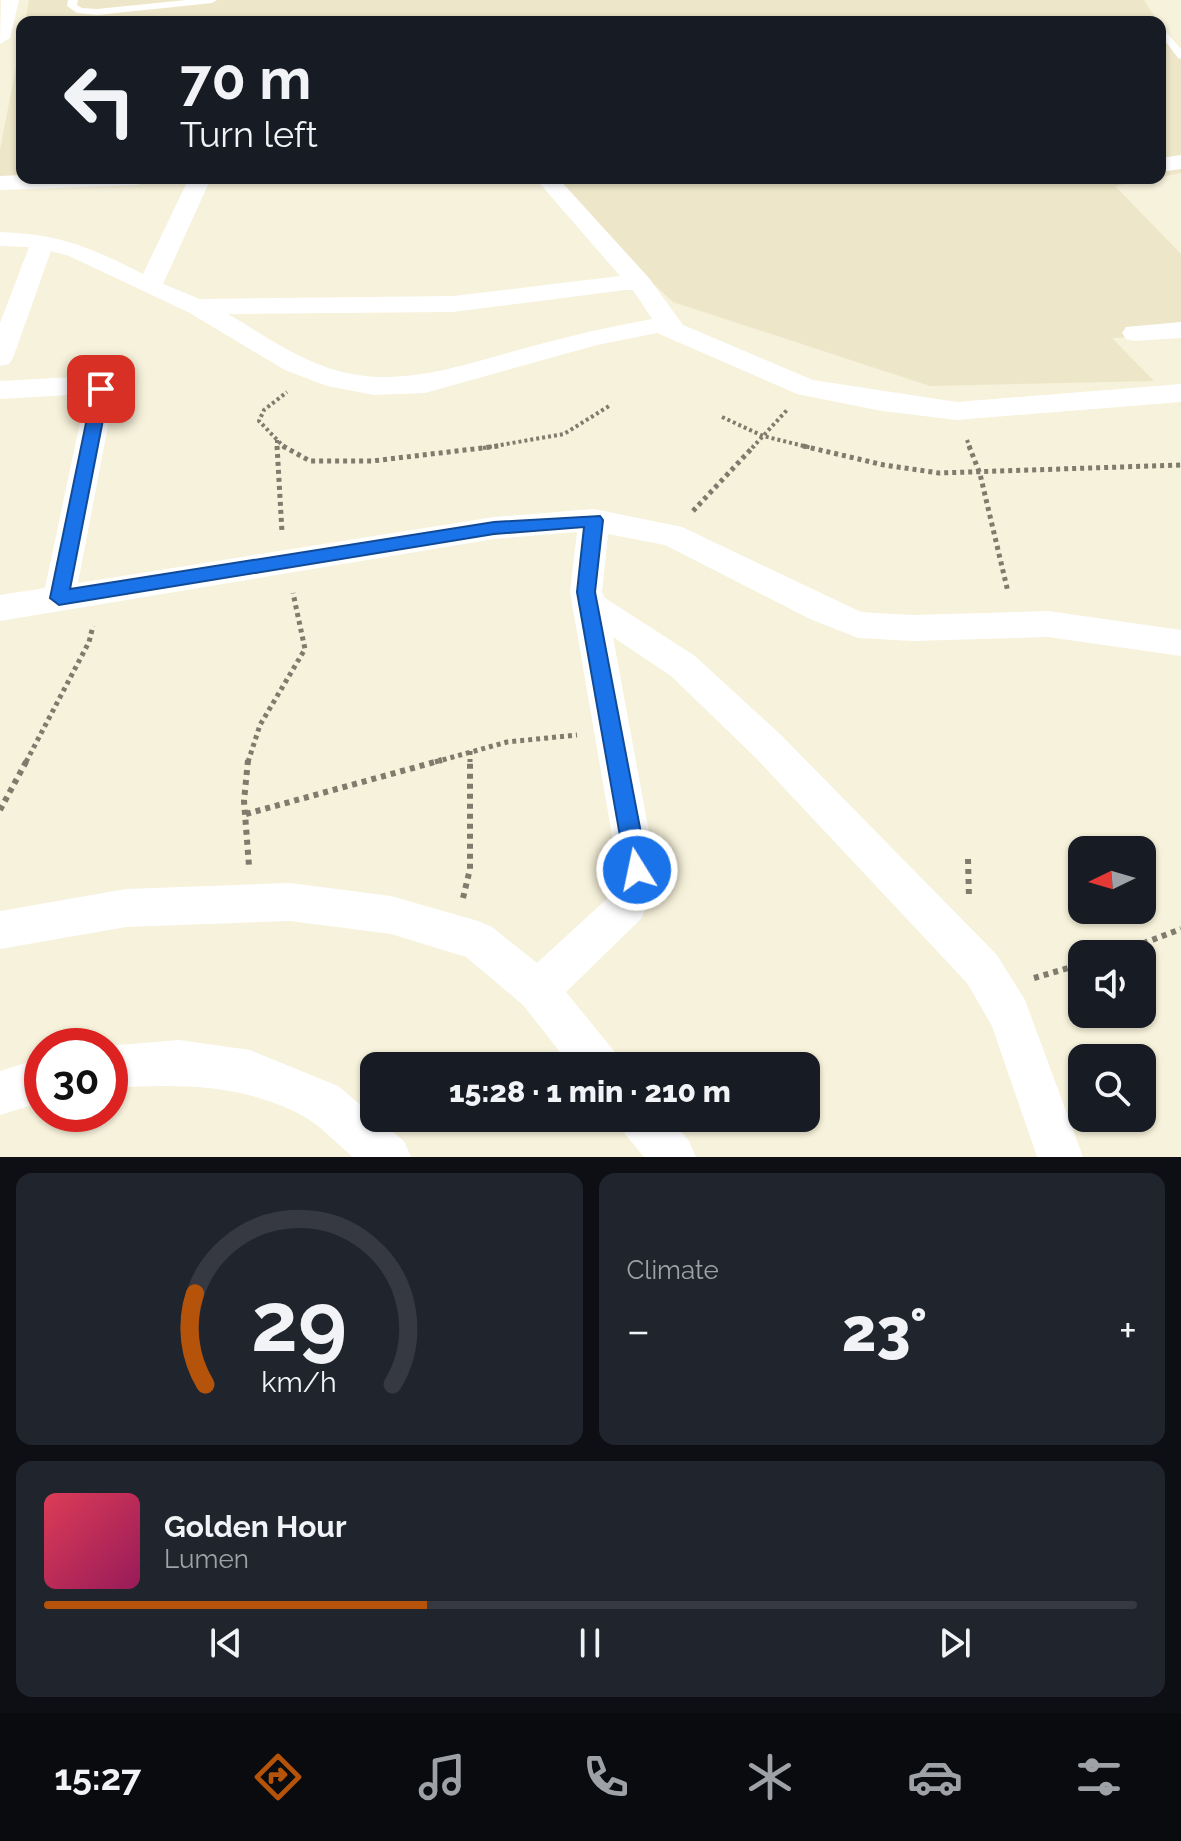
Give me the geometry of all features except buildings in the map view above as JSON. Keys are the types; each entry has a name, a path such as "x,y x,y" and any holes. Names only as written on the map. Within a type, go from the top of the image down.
{"street":[{"path":"1,32 10,0"},
{"path":"149,287 197,184"},
{"path":"551,184 640,283 671,327"},
{"path":"0,239 43,241 78,251 197,307 294,364 337,380 374,386 425,384 648,325 671,327 807,388 836,396 957,411 1181,393"},
{"path":"0,358 43,241"},
{"path":"197,307 453,304 640,283"},
{"path":"1135,333 1181,330"},
{"path":"3,395 91,385 101,389 59,598"},
{"path":"0,608 494,528 594,520 671,535 858,625 912,628 1048,624 1181,643"},
{"path":"538,990 628,905 637,870 586,592 594,520"},
{"path":"591,606 683,666 769,747 982,969 1010,1015 1060,1157"},
{"path":"0,930 126,908 253,903 290,902 391,915 478,941 538,990 588,1052"},
{"path":"128,1065 179,1062 250,1072 322,1102 388,1157"},
{"path":"0,1093 24,1086"},
{"path":"652,1132 673,1157"}],"lane":[{"path":"73,0 72,6 80,11 97,12 212,0"},
{"path":"1166,36 1181,56"}],"path":[{"path":"313,371 264,410 259,421 286,449 310,461 372,461 564,434 609,406"},
{"path":"671,535 807,388"},
{"path":"957,411 980,474 1015,624"},
{"path":"722,417 763,436 884,465 939,473 1181,465"},
{"path":"253,903 246,776 254,737 305,649 283,561 277,440"},
{"path":"0,810 89,642 103,591"},
{"path":"246,814 507,742 613,732"},
{"path":"454,934 470,869 470,751"},
{"path":"1152,940 1181,929"}],"shaded area":[{"path":"29,0 1144,0 1154,16 26,16"},
{"path":"1166,34 1181,57 1181,173 1166,176"},
{"path":"16,67 16,178 0,178 0,150"},
{"path":"545,184 1125,184 1115,186 1181,254 1181,336 1112,338 1154,381 930,386 673,302"}],"route":[{"path":"101,389 59,598 494,528 594,520 586,592 637,870"}]}
